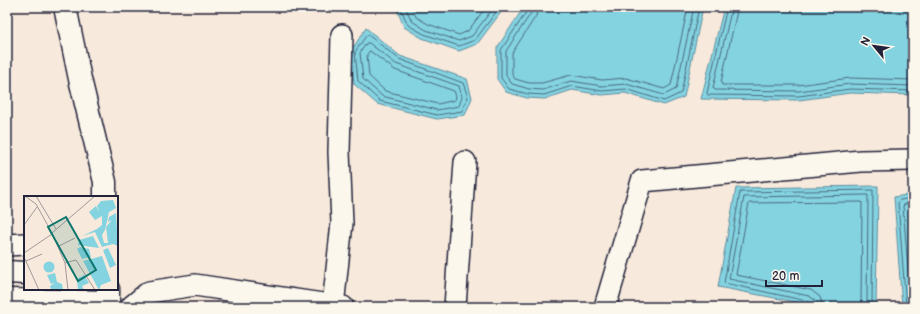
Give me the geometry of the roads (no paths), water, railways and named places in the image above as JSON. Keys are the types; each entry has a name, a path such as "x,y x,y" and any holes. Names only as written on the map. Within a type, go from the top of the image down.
{"main road":[{"path":"65,7 103,192"},
{"path":"7,272 24,273"},
{"path":"7,300 108,295"}],"street":[{"path":"131,307 149,292 195,285 338,306 342,223 339,152 342,35"},
{"path":"605,307 642,181 861,161 913,160"},
{"path":"455,307 465,162"},
{"path":"7,245 24,244"}],"water":[{"path":"396,7 505,7 477,44 459,51 422,38 404,27"},
{"path":"524,7 703,7 684,97 664,105 625,93 602,95 572,90 545,99 527,98 506,92 497,79 497,48"},
{"path":"724,7 913,7 913,95 850,93 799,100 701,99"},
{"path":"366,28 400,56 467,79 472,98 465,115 437,119 377,104 354,84 351,51"},
{"path":"878,186 876,307 812,307 806,304 718,287 736,188"},
{"path":"913,194 913,307 902,307 894,197"}]}
